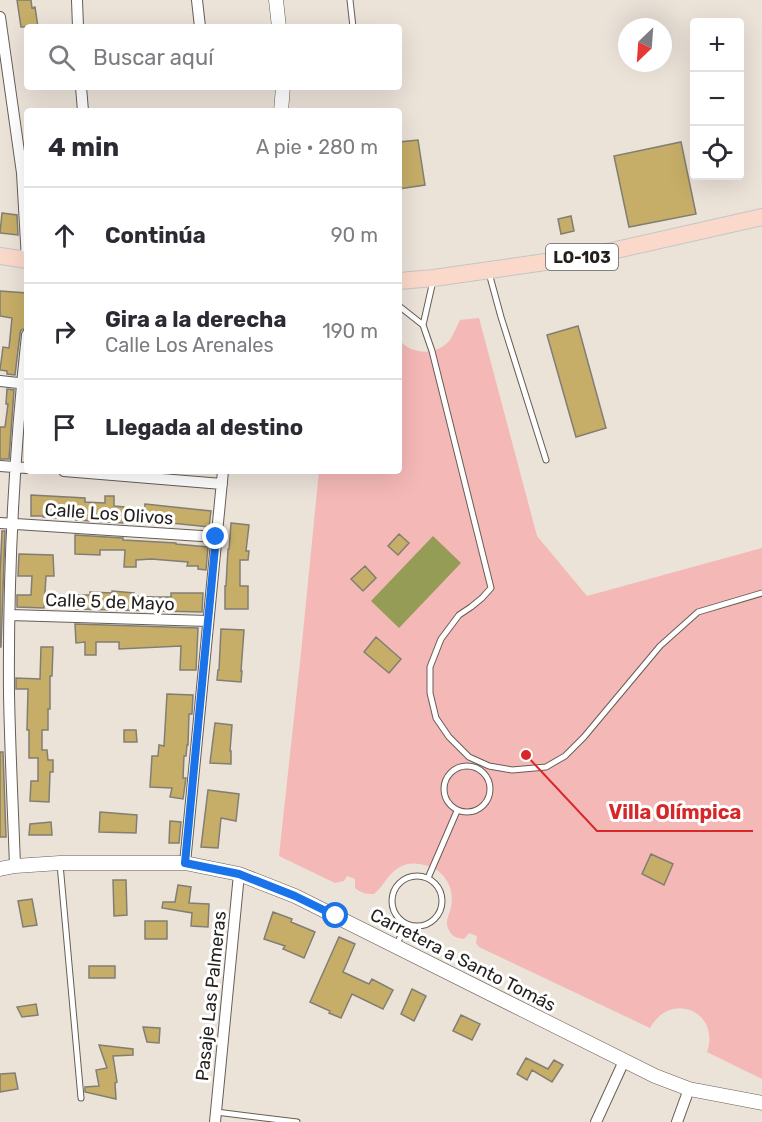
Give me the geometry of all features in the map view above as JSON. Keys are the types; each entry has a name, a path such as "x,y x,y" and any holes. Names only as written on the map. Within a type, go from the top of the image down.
{"main road":[{"name":"LO-103","path":"402,281 594,255 762,217"},
{"path":"0,256 24,260"}],"street":[{"path":"76,0 78,24"},
{"path":"197,0 200,24"},
{"path":"276,0 279,24"},
{"path":"0,17 22,173 24,208"},
{"path":"81,90 83,108"},
{"path":"281,108 283,90"},
{"path":"0,381 24,384 21,468 12,524 10,615 9,693 15,866"},
{"path":"0,466 21,468"},
{"path":"100,474 222,484"},
{"path":"185,863 223,474"},
{"name":"Calle Los Olivos","path":"0,523 216,537"},
{"name":"Calle 5 de Mayo","path":"10,615 208,621"},
{"name":"Carretera a Santo Tomás","path":"0,869 60,863 185,863 239,874 295,896 656,1076 689,1089 762,1103"},
{"name":"Pasaje Las Palmeras","path":"215,1117 239,874"},
{"path":"596,1122 624,1061"},
{"path":"677,1122 689,1089"}],"lane":[{"path":"350,0 354,24"},
{"path":"488,271 546,460"},
{"path":"434,278 423,325 432,351 490,588 483,598 459,615 441,639 430,667 430,693 436,718 448,737 469,757 489,766 512,770 546,767 565,756 584,737 660,646 699,612 762,593"},
{"path":"402,308 423,325"},
{"path":"477,769 480,762"},
{"path":"470,766 486,775 490,793 481,808 463,813 457,811 448,804 443,786 452,771 470,766"},
{"path":"428,878 457,811"},
{"path":"60,863 81,1098"},
{"path":"409,877 428,878 441,893 440,912 436,918 425,925 405,924 393,909 394,890 398,884 409,877"},
{"path":"396,946 405,924"},
{"path":"215,1117 297,1122"}],"shaded area":[{"path":"479,318 537,536 587,596 762,548 762,1079 707,1052 709,1038 707,1026 701,1017 692,1011 681,1008 670,1010 659,1016 650,1028 479,947 476,943 477,936 469,933 464,939 453,936 447,924 452,900 450,887 444,876 434,868 417,864 403,865 392,873 374,894 368,894 355,888 355,879 347,876 344,881 335,883 279,856 319,474 402,474 402,342 416,351 437,349 449,341 460,320"},
{"path":"433,536 461,563 399,628 371,601"}],"building":[{"path":"17,0 31,0 32,8 35,7 38,24 24,24 24,27 21,27"},
{"path":"418,140 425,185 402,189 402,142"},
{"path":"681,142 696,214 629,227 614,156"},
{"path":"2,213 17,215 18,235 0,233"},
{"path":"571,216 574,231 561,234 558,219"},
{"path":"0,291 24,293 24,329 20,334 15,375 0,370 3,347 9,348 12,318 0,316"},
{"path":"578,326 606,428 576,437 547,335"},
{"path":"7,389 14,390 9,459 0,459 0,427 5,427"},
{"path":"31,495 85,498 85,502 105,503 105,496 114,496 114,506 124,507 123,523 31,516"},
{"path":"145,504 211,511 209,527 143,520"},
{"path":"231,523 249,525 246,551 249,551 248,560 240,560 240,586 248,586 248,609 225,609"},
{"path":"2,531 5,531 0,647 0,574"},
{"path":"399,534 409,543 398,555 388,546"},
{"path":"75,535 208,547 206,570 198,569 198,566 187,566 188,562 151,559 136,560 136,567 124,567 125,550 100,550 100,555 75,554"},
{"path":"19,554 53,555 54,576 46,576 44,608 17,607 17,595 31,595 32,576 18,576"},
{"path":"365,566 376,578 363,591 351,579"},
{"path":"112,591 134,593 134,596 155,597 171,597 171,593 203,593 202,612 75,609 74,595 90,595 90,592 112,593"},
{"path":"75,624 198,628 196,670 180,670 181,646 119,649 119,642 96,642 96,655 85,655 85,642 76,643"},
{"path":"221,629 244,630 241,682 217,680"},
{"path":"376,637 401,659 389,673 364,652"},
{"path":"41,647 53,647 48,730 42,730 42,750 47,750 48,760 53,760 53,772 50,772 49,802 30,801 31,781 38,781 38,758 29,758 28,689 16,689 16,678 40,679"},
{"path":"167,694 193,695 192,714 189,714 188,745 186,756 184,756 183,778 186,778 183,799 170,797 172,788 150,787 152,756 158,756 159,745 164,746"},
{"path":"215,723 232,725 231,764 210,763"},
{"path":"124,730 136,730 137,742 124,742"},
{"path":"0,752 3,752 6,837 0,837"},
{"path":"208,790 239,794 236,821 221,818 218,848 201,847"},
{"path":"100,812 137,815 136,833 99,832"},
{"path":"170,821 181,822 179,843 169,843"},
{"path":"51,822 52,835 29,835 30,824"},
{"path":"651,854 673,864 664,885 642,874"},
{"path":"113,880 126,880 127,915 114,916"},
{"path":"178,885 191,887 189,903 209,904 208,927 191,926 192,913 162,908 163,902 175,902"},
{"path":"32,899 37,925 23,927 18,901"},
{"path":"273,912 292,919 291,922 315,932 304,958 283,949 285,946 264,939"},
{"path":"145,921 167,921 167,939 145,939"},
{"path":"339,937 355,944 343,972 369,984 372,979 393,990 383,1009 352,994 341,1018 310,1002"},
{"path":"89,966 115,966 115,978 89,978"},
{"path":"412,989 426,996 414,1021 401,1014"},
{"path":"36,1004 38,1015 22,1017 17,1007"},
{"path":"461,1015 480,1024 472,1040 453,1031"},
{"path":"143,1027 160,1028 159,1043 147,1042"},
{"path":"99,1045 133,1049 133,1055 113,1056 117,1082 115,1083 116,1099 85,1092 85,1087 99,1086 96,1070 107,1068"},
{"path":"526,1058 548,1069 554,1060 563,1065 552,1082 532,1070 527,1080 517,1074"},
{"path":"15,1073 18,1089 0,1092 0,1074"}],"place":[{"name":"Villa Olímpica","path":"526,755"}],"route":[{"path":"216,537 185,863 239,874 295,896 336,916"}]}
